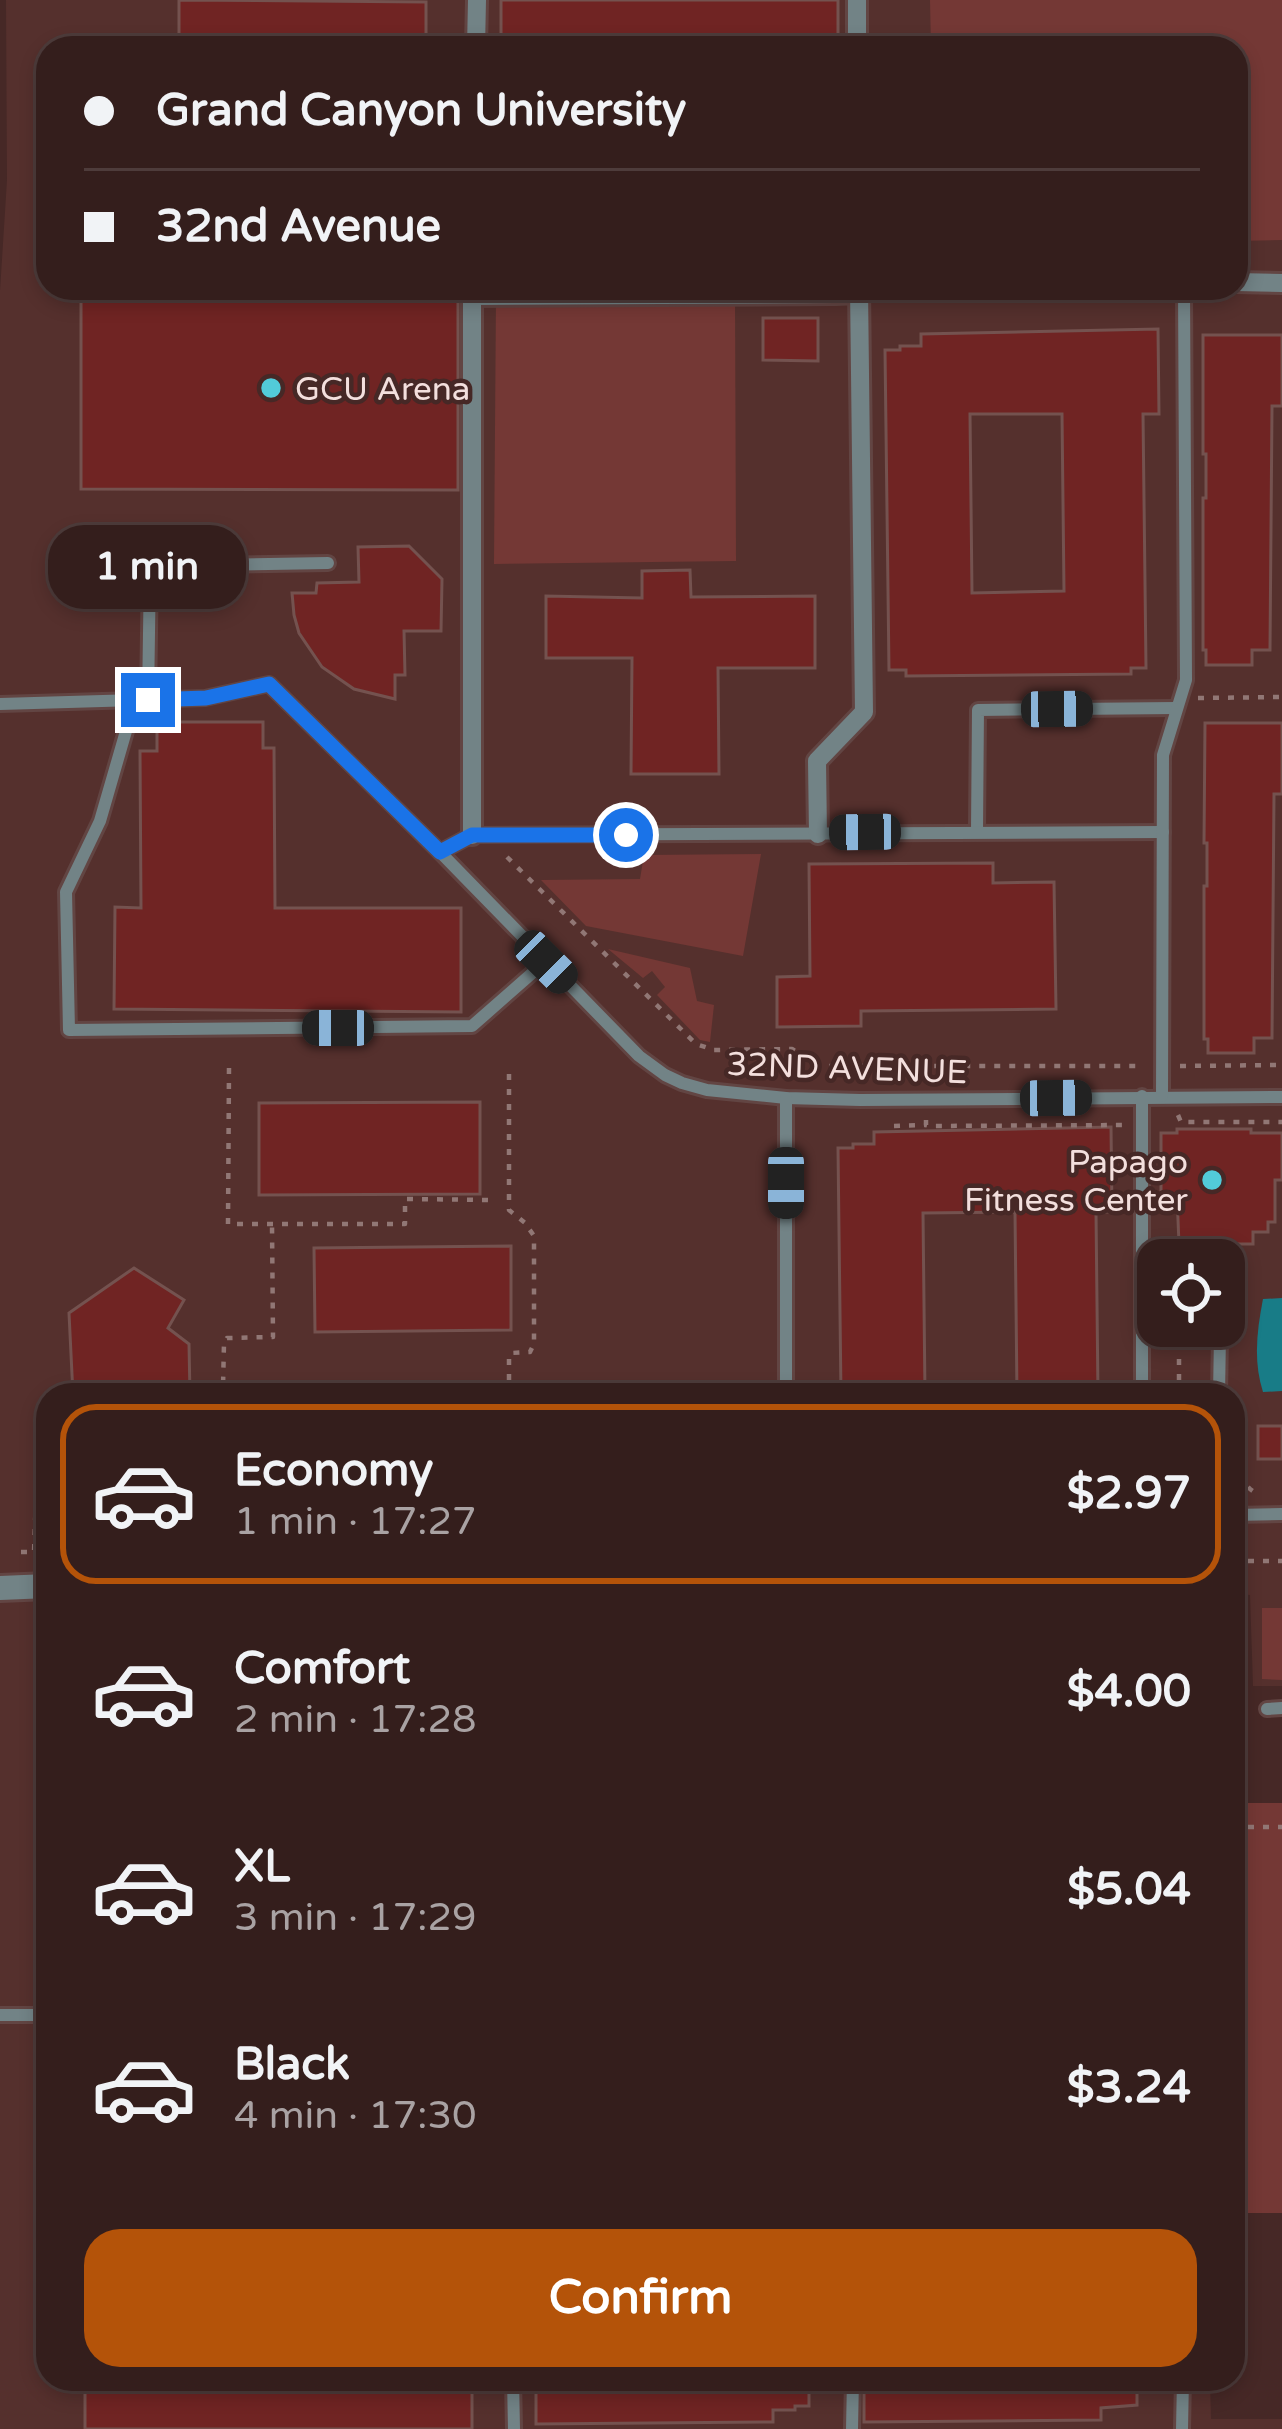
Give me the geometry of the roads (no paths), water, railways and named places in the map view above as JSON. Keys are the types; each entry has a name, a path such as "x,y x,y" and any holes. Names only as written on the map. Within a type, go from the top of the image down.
{"street":[{"path":"476,36 477,0"},
{"path":"857,0 857,36"},
{"path":"1248,282 1282,283"},
{"path":"472,300 478,835"},
{"path":"818,833 817,761 864,712 866,300"},
{"path":"0,1588 36,1586"}],"lane":[{"path":"1162,1096 1163,755 1186,680 1184,300"},
{"path":"328,563 150,566 142,700 100,820 65,892 69,1030 472,1026 546,962"},
{"name":"32ND AVENUE","path":"0,704 206,698 269,684 639,1056 665,1075 707,1090 882,1100 1282,1097"},
{"path":"977,831 978,710 1177,703"},
{"path":"440,852 478,835 1163,832"},
{"path":"1142,1096 1143,1239"},
{"path":"786,1098 786,1383"},
{"path":"1142,1383 1143,1347"},
{"path":"1220,1347 1220,1383"},
{"path":"1245,1515 1282,1514"},
{"path":"0,2015 36,2015"},
{"path":"513,2391 514,2429"},
{"path":"853,2391 853,2429"},
{"path":"1182,2429 1183,2391"}],"water":[{"path":"1282,1298 1282,1391 1263,1392 1257,1346 1263,1299"}],"place":[{"name":"GCU Arena","path":"271,388"},
{"name":"Papago Fitness Center","path":"1212,1180"}]}
